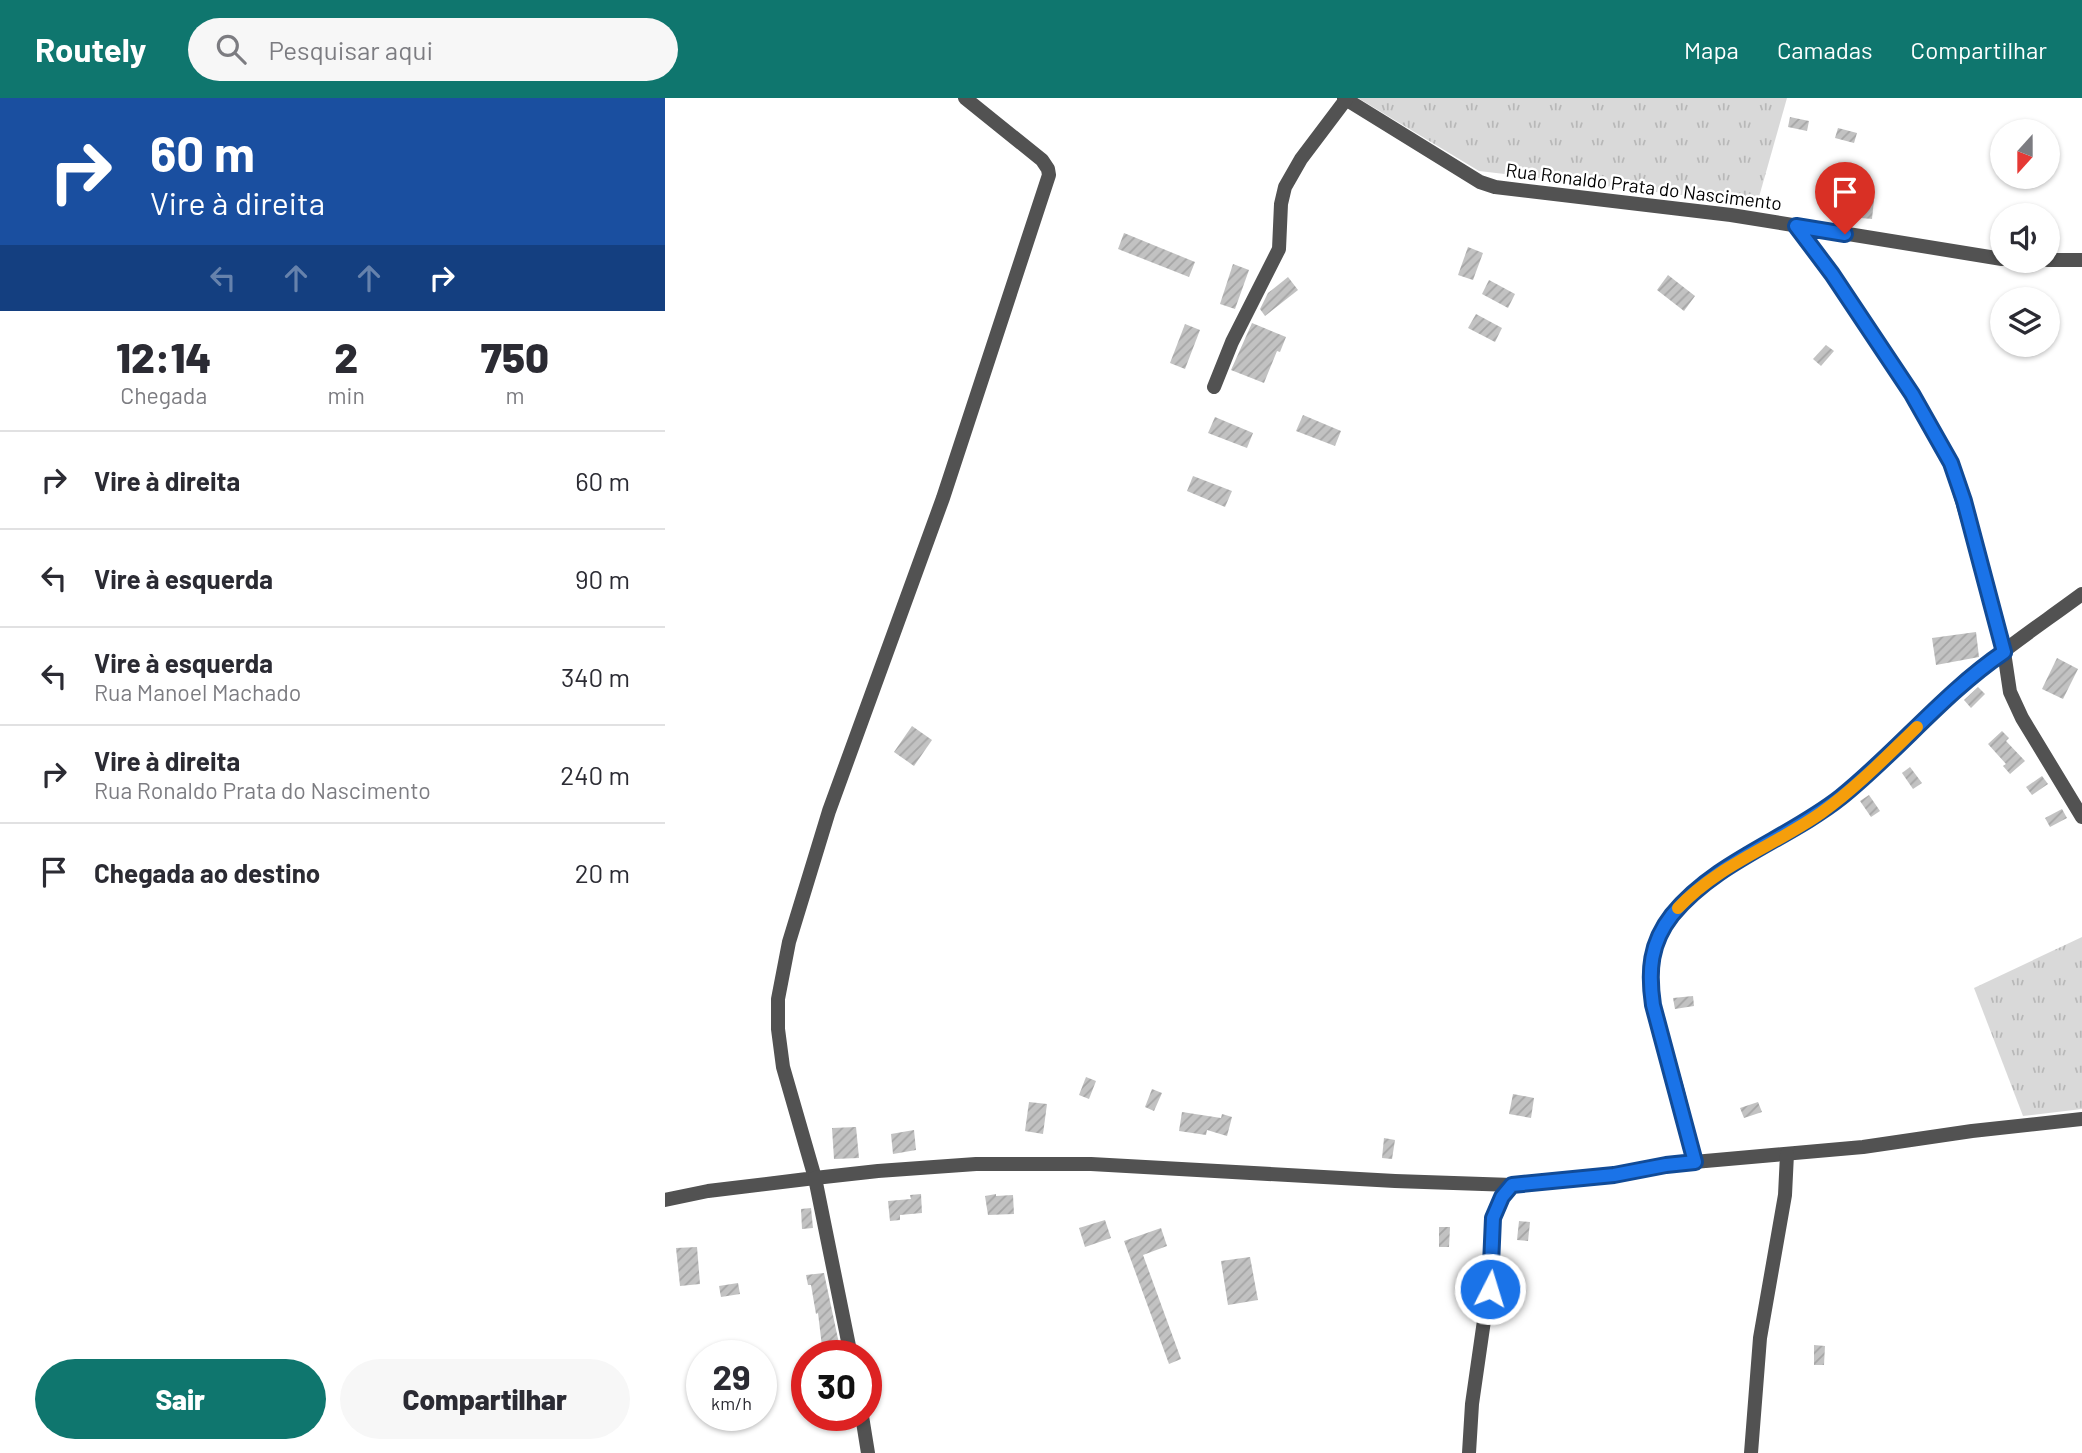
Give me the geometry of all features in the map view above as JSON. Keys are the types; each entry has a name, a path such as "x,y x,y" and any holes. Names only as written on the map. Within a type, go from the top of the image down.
{"street":[{"path":"848,1340 815,1178 783,1067 778,1029 778,999 789,942 829,811 943,498 1049,175 1042,160 965,98"},
{"path":"1214,387 1232,342 1279,249 1285,187 1301,159 1346,99"},
{"name":"Rua Ronaldo Prata do Nascimento","path":"1346,99 1481,182 1495,187 1731,215 1990,257"},
{"path":"1796,226 1832,274 1912,394 1951,463 1964,501 2004,652 2010,692 2082,817"},
{"path":"2060,260 2082,260"},
{"path":"1695,1162 1651,992 1650,964 1655,945 1665,926 1683,903 1708,880 1788,834 1842,797 1955,691 2082,594"},
{"path":"665,1200 708,1191 815,1178 976,1164 1091,1164 1512,1185 1614,1175 1666,1165 1863,1147 2082,1119"},
{"path":"1751,1453 1760,1338 1785,1195 1787,1154"},
{"path":"1469,1453 1472,1404 1491,1277 1493,1218 1502,1197 1512,1185"},
{"path":"864,1431 868,1453"}],"green space":[{"path":"1358,98 1787,98 1757,204 1479,171"},
{"path":"2082,937 2082,1109 2023,1116 1974,988"}],"building":[{"path":"1790,117 1809,121 1807,131 1788,127"},
{"path":"1838,128 1857,133 1854,143 1835,138"},
{"path":"1863,199 1874,200 1872,219 1861,218"},
{"path":"1124,233 1195,262 1189,277 1118,249"},
{"path":"1468,247 1483,253 1473,280 1458,275"},
{"path":"1233,264 1249,270 1235,309 1220,304"},
{"path":"1668,275 1695,296 1684,311 1657,290"},
{"path":"1288,277 1298,290 1265,316 1260,309 1268,293"},
{"path":"1489,280 1515,294 1508,308 1482,294"},
{"path":"1476,314 1502,328 1495,342 1468,328"},
{"path":"1252,323 1286,337 1264,383 1231,370"},
{"path":"1185,324 1200,330 1185,369 1170,363"},
{"path":"1826,345 1834,351 1821,366 1813,359"},
{"path":"1303,415 1341,431 1335,446 1296,431"},
{"path":"1215,417 1253,433 1247,448 1208,433"},
{"path":"1193,476 1232,491 1225,507 1187,491"},
{"path":"1976,632 1979,657 1936,665 1932,638"},
{"path":"2057,658 2078,669 2063,699 2042,689"},
{"path":"1978,687 1985,694 1971,708 1964,700"},
{"path":"912,726 932,740 914,766 894,752"},
{"path":"2002,731 2009,738 2006,741 2025,761 2010,774 2003,766 2006,764 1988,744"},
{"path":"1910,767 1922,783 1913,789 1902,773"},
{"path":"2042,776 2048,784 2032,795 2026,787"},
{"path":"1869,795 1880,811 1871,817 1860,801"},
{"path":"2062,809 2067,818 2050,827 2045,818"},
{"path":"1693,996 1694,1006 1675,1009 1673,998"},
{"path":"1086,1077 1096,1081 1089,1099 1079,1095"},
{"path":"1152,1089 1162,1093 1154,1111 1145,1107"},
{"path":"1513,1094 1534,1098 1531,1118 1509,1114"},
{"path":"1029,1102 1047,1104 1043,1134 1025,1131"},
{"path":"1758,1102 1762,1112 1744,1118 1740,1108"},
{"path":"1182,1112 1232,1117 1227,1136 1207,1130 1206,1135 1179,1131"},
{"path":"856,1127 859,1158 834,1159 832,1128"},
{"path":"914,1130 916,1150 893,1154 891,1134"},
{"path":"1384,1138 1395,1140 1392,1159 1382,1158"},
{"path":"921,1194 922,1213 900,1215 900,1220 890,1221 888,1201 911,1199 910,1195"},
{"path":"1013,1195 1014,1214 988,1215 985,1196"},
{"path":"811,1208 813,1228 802,1229 801,1209"},
{"path":"1105,1220 1111,1238 1085,1247 1079,1228"},
{"path":"1519,1221 1530,1222 1528,1241 1517,1240"},
{"path":"1439,1227 1450,1227 1449,1247 1439,1247"},
{"path":"1161,1228 1167,1246 1143,1255 1181,1359 1169,1364 1124,1241"},
{"path":"697,1247 700,1284 680,1286 676,1248"},
{"path":"1250,1257 1258,1300 1228,1305 1221,1261"},
{"path":"824,1273 838,1340 821,1340 818,1313 816,1314 811,1285 808,1285 806,1275"},
{"path":"738,1283 740,1294 721,1297 719,1286"},
{"path":"1814,1345 1825,1346 1824,1365 1814,1365"}],"slow traffic":[{"path":"1678,908 1708,880 1788,834 1842,797 1917,727"}],"route":[{"path":"1490,1289 1493,1218 1502,1197 1512,1185 1614,1175 1695,1162 1653,1005 1649,979 1655,945 1672,915 1708,880 1788,834 1842,797 1955,691 2004,652 1964,501 1951,463 1912,394 1862,323 1832,274 1796,226 1845,234"}]}
